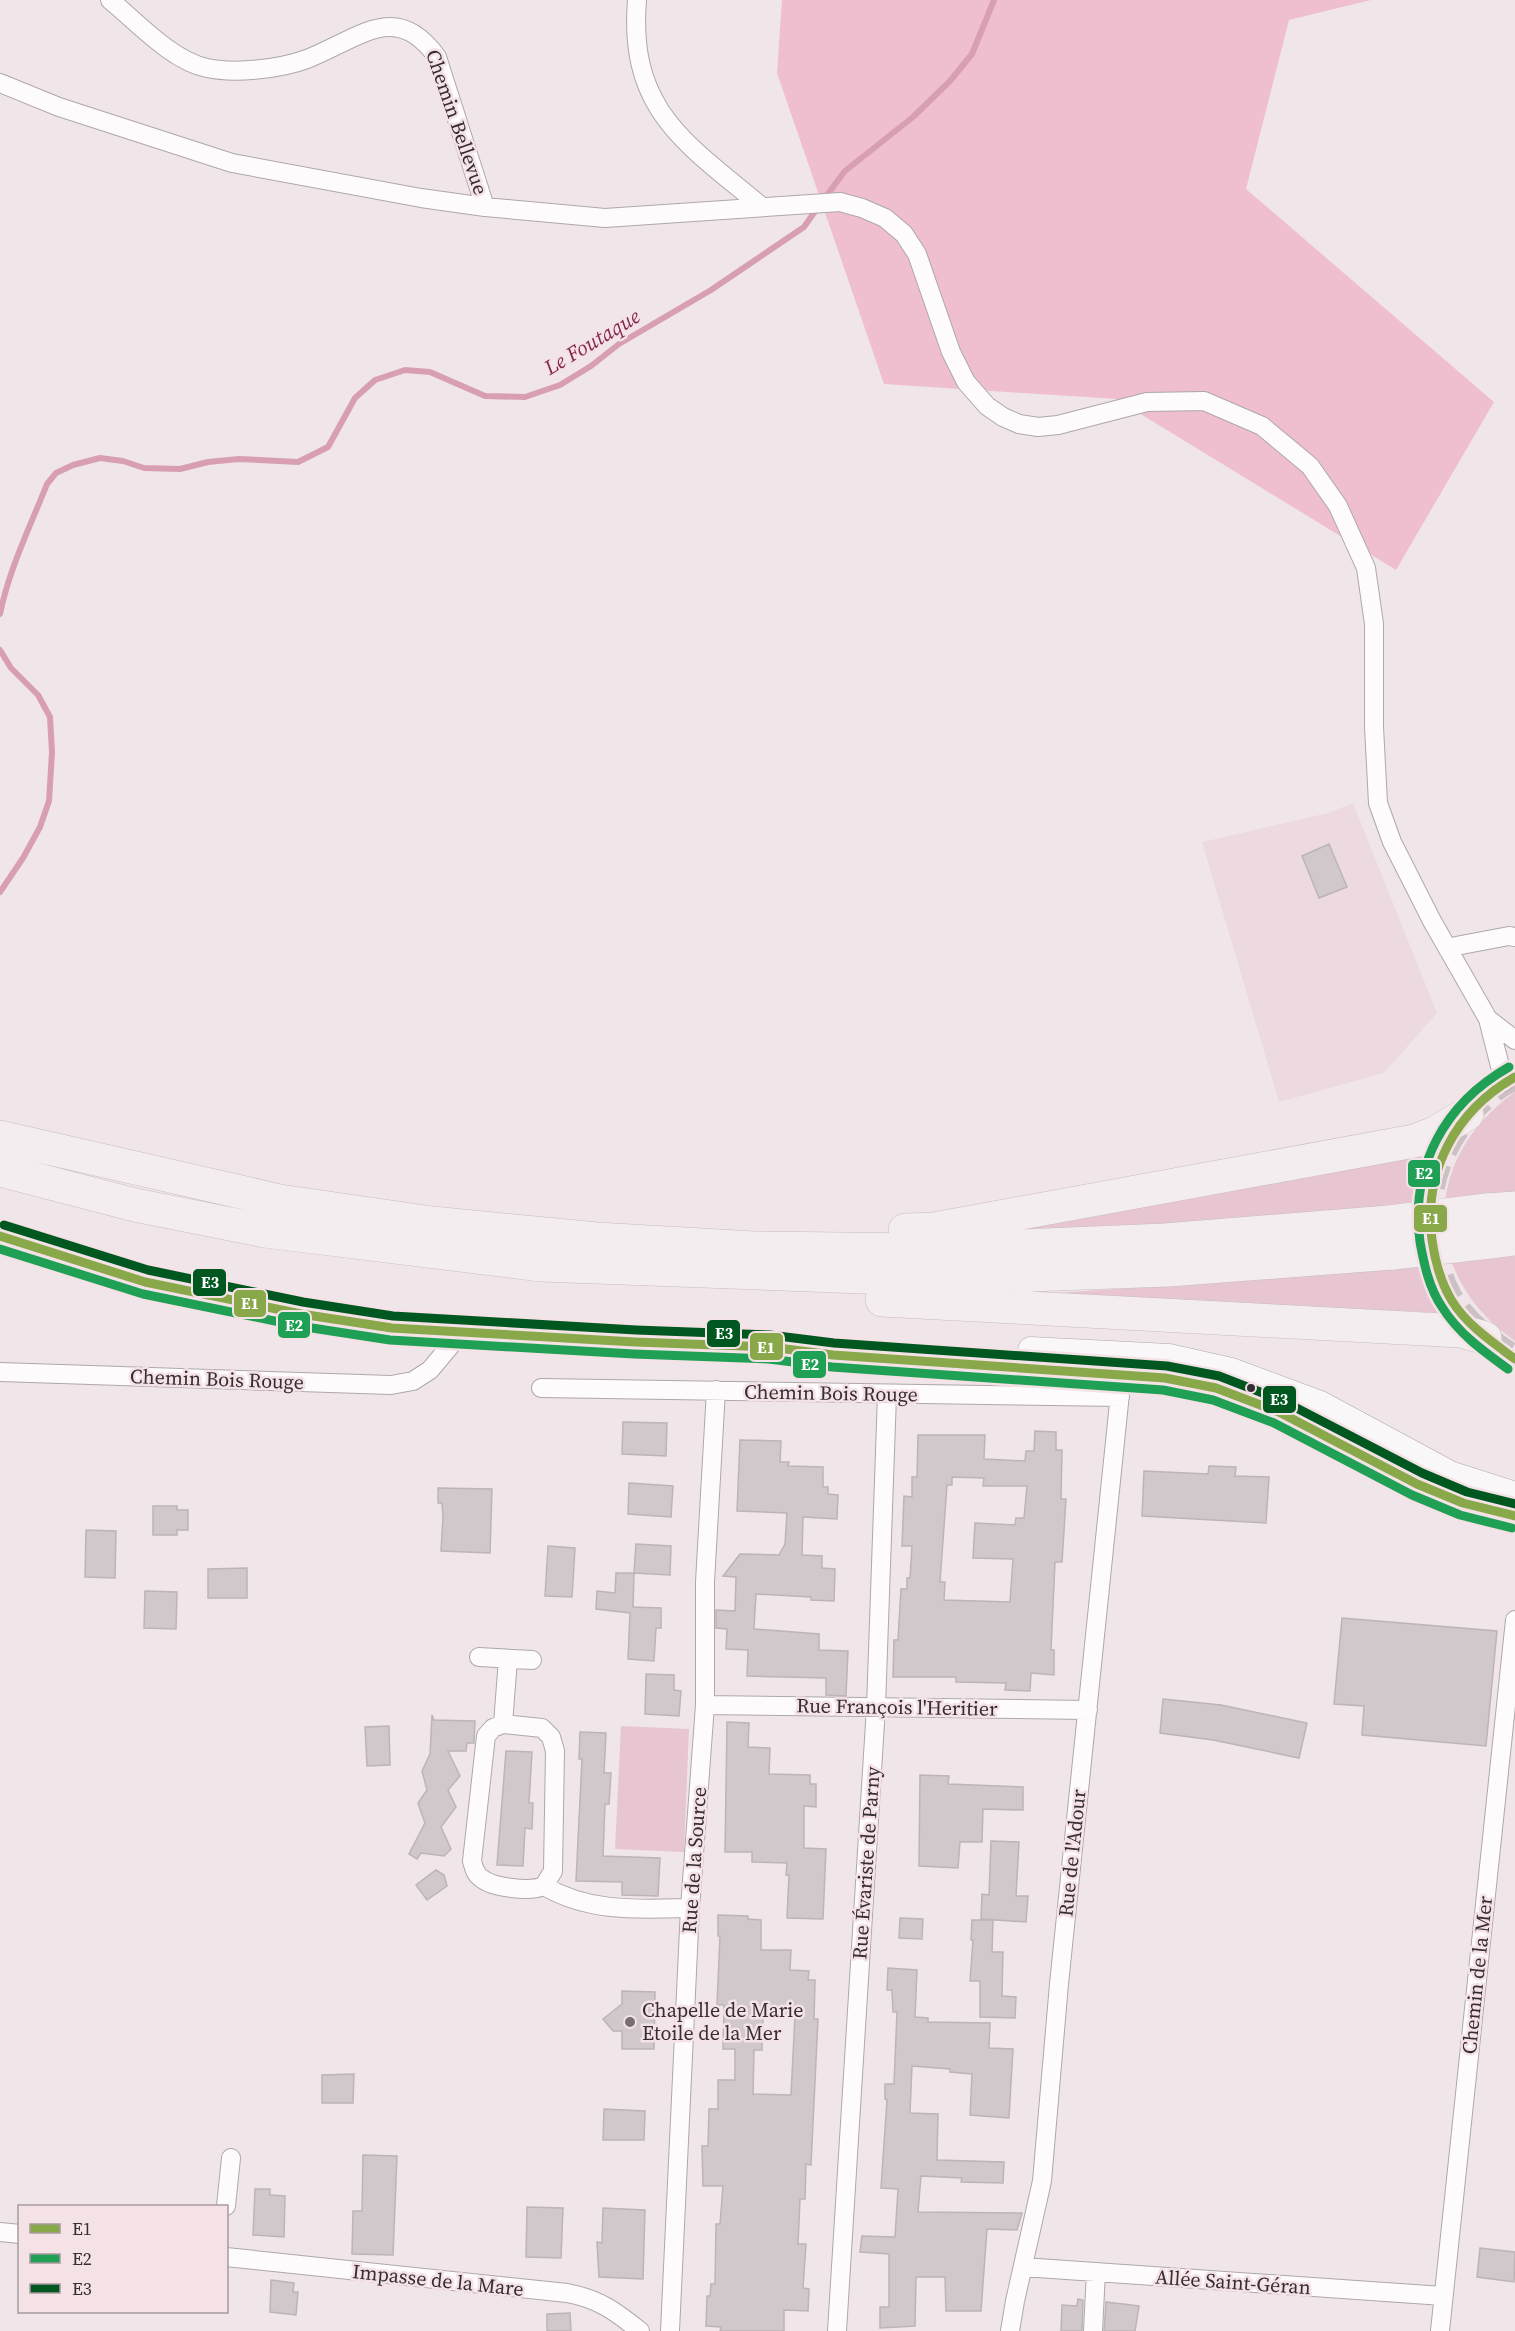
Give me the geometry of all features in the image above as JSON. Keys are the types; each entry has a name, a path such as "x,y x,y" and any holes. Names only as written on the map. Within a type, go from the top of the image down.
{"highway":[{"path":"280,1201 692,1230 831,1234 934,1229 1414,1141 1435,1133 1467,1114"},
{"path":"0,1137 280,1201 432,1223 597,1239 754,1248 923,1250 1165,1240 1391,1238"},
{"path":"0,1170 135,1205 266,1231 541,1265 916,1279 1169,1270 1391,1238 1502,1225"},
{"path":"541,1265 606,1282 726,1292 1461,1331 1485,1338"}],"main road":[{"path":"0,1236 156,1284 312,1316 392,1328 770,1347 1121,1385 1165,1378 1280,1401 1384,1453 1398,1447 1450,1474 1515,1495"},
{"path":"770,1347 790,1343 929,1346 1169,1357 1231,1371 1417,1484 1463,1503 1515,1516"}],"street":[{"name":"Chemin Bellevue","path":"110,0 175,53 191,64 209,69 232,70 290,64 308,58 380,17 395,15 409,20 429,40 437,57 485,207"},
{"path":"637,0 635,26 641,71 656,106 679,137 762,207"},
{"path":"0,83 59,107 232,163 421,198 485,207 605,218 805,204 835,203 862,208 885,218 904,234 917,254 951,352 966,382 987,406 1003,417 1019,424 1038,427 1058,425 1147,402 1204,401 1262,426 1310,465 1338,506 1366,568 1374,624 1374,727 1378,803 1392,842 1449,951 1488,1019 1504,1082"},
{"path":"1449,951 1456,946 1509,936 1515,937"},
{"path":"1488,1019 1515,1041"},
{"name":"Chemin Bois Rouge","path":"0,1372 391,1385 413,1381 430,1370 461,1333"},
{"name":"Chemin Bois Rouge","path":"541,1388 887,1395 1121,1385"},
{"name":"Rue de l'Adour","path":"1010,2331 1042,2181 1059,1984 1121,1385"},
{"name":"Rue de la Source","path":"670,2331 690,1908 705,1705 705,1582 716,1390"},
{"name":"Rue Évariste de Parny","path":"837,2331 876,1707 887,1395"},
{"name":"Chemin de la Mer","path":"1440,2331 1515,1620"},
{"path":"479,1657 532,1660"},
{"path":"503,1724 508,1659"},
{"name":"Rue François l'Heritier","path":"705,1705 1088,1710"},
{"path":"503,1724 542,1728 551,1737 555,1751 553,1871 544,1886 536,1890 526,1890 490,1883 474,1871 472,1861 486,1736 493,1728 503,1724"},
{"path":"544,1886 581,1903 617,1910 690,1908"},
{"path":"226,2205 231,2158"},
{"path":"0,2232 18,2234"},
{"name":"Impasse de la Mare","path":"228,2257 567,2293 589,2298 609,2307 640,2331"},
{"name":"Allée Saint-Géran","path":"1023,2267 1443,2296"},
{"path":"1093,2331 1096,2272"}],"shaded area":[{"path":"782,0 1371,0 1289,20 1246,189 1494,402 1396,570 1116,399 884,384 777,73"},
{"path":"1353,803 1437,1013 1384,1073 1279,1102 1202,842 1328,813"},
{"path":"1515,1092 1515,1341 1484,1314 1462,1284 1448,1251 1444,1217 1449,1183 1462,1150 1484,1119"},
{"path":"1425,1147 1415,1207 1414,1237 1422,1273 1443,1313 1028,1295 1396,1269 1389,1205 1176,1225 984,1230"},
{"path":"621,1726 689,1729 684,1852 615,1849"}],"building":[{"path":"1329,844 1347,887 1319,898 1302,856"},
{"path":"623,1422 667,1423 666,1456 622,1454"},
{"path":"1035,1431 1056,1432 1056,1450 1062,1450 1061,1499 1066,1499 1062,1562 1055,1562 1051,1650 1054,1650 1054,1675 1031,1673 1030,1691 1005,1690 1006,1683 956,1682 956,1677 893,1677 894,1640 898,1640 901,1589 907,1589 907,1578 910,1578 912,1546 902,1546 904,1496 912,1497 912,1477 917,1477 918,1435 985,1435 984,1459 1025,1461 1026,1451 1034,1451","holes":["952,1477 984,1478 983,1486 1027,1486 1024,1518 1016,1518 1015,1525 975,1523 973,1558 1013,1559 1010,1602 944,1600 945,1582 940,1582 947,1485 952,1485"]},
{"path":"740,1440 781,1441 780,1462 789,1462 788,1466 823,1467 823,1487 828,1487 828,1494 838,1495 837,1519 803,1517 802,1555 822,1556 822,1568 835,1569 834,1601 811,1600 811,1597 756,1594 754,1629 819,1634 819,1650 848,1651 846,1696 826,1695 826,1678 747,1676 748,1650 726,1649 727,1629 716,1628 716,1610 735,1611 736,1577 723,1576 740,1554 779,1555 785,1544 787,1513 737,1511"},
{"path":"1209,1466 1236,1467 1235,1476 1269,1477 1266,1523 1142,1516 1144,1471 1208,1474"},
{"path":"629,1483 673,1486 671,1517 628,1514"},
{"path":"438,1488 492,1489 490,1553 441,1551 443,1517 442,1503 438,1503"},
{"path":"153,1506 177,1506 177,1510 188,1510 188,1530 177,1530 177,1535 153,1535"},
{"path":"86,1530 116,1531 115,1578 85,1577"},
{"path":"636,1544 671,1546 670,1575 634,1573"},
{"path":"548,1546 575,1548 572,1597 545,1596"},
{"path":"247,1568 247,1598 208,1598 208,1569"},
{"path":"616,1573 634,1573 633,1607 661,1608 661,1628 656,1628 654,1661 628,1659 630,1613 596,1609 597,1591 615,1593"},
{"path":"145,1591 177,1592 176,1629 144,1628"},
{"path":"1342,1618 1497,1631 1486,1746 1362,1735 1364,1706 1334,1704"},
{"path":"646,1674 674,1675 674,1690 681,1691 679,1716 645,1714"},
{"path":"1163,1699 1221,1705 1307,1723 1299,1758 1213,1740 1160,1733"},
{"path":"432,1715 434,1720 475,1721 474,1743 467,1743 466,1751 448,1751 460,1776 448,1790 456,1807 441,1827 451,1849 444,1856 421,1853 417,1859 409,1854 425,1823 418,1803 427,1790 422,1771 430,1754"},
{"path":"727,1722 749,1723 748,1747 770,1748 769,1774 810,1775 810,1784 816,1784 816,1807 804,1806 804,1848 826,1849 823,1919 787,1918 789,1875 786,1875 787,1863 752,1862 752,1852 725,1852"},
{"path":"389,1726 390,1765 367,1766 365,1727"},
{"path":"580,1732 606,1733 604,1773 611,1773 609,1804 605,1804 603,1856 660,1858 658,1896 622,1895 622,1882 576,1881 582,1759 579,1759"},
{"path":"506,1751 532,1752 529,1803 533,1803 532,1829 525,1828 523,1866 497,1865"},
{"path":"920,1775 949,1776 948,1784 1023,1787 1023,1810 983,1809 982,1842 960,1842 958,1868 919,1866"},
{"path":"991,1841 1019,1842 1016,1896 1028,1896 1026,1922 981,1919 982,1894 989,1895"},
{"path":"436,1870 444,1875 447,1886 427,1900 416,1885"},
{"path":"718,1915 748,1916 748,1919 761,1920 761,1950 791,1950 790,1970 809,1971 808,1980 815,1980 814,2019 818,2019 811,2165 806,2164 805,2199 800,2199 798,2244 806,2244 803,2288 809,2289 808,2311 784,2310 784,2331 720,2331 721,2327 706,2326 707,2296 710,2296 711,2284 715,2284 716,2224 720,2224 723,2186 703,2186 702,2146 708,2146 709,2109 718,2109 718,2080 735,2080 735,2049 723,2049 724,2005 717,2005 720,1936 718,1936","holes":["763,2015 795,2015 791,2095 753,2094 754,2050 762,2050"]},
{"path":"900,1918 923,1919 922,1939 899,1938"},
{"path":"972,1920 993,1920 992,1952 1003,1952 1002,1996 1016,1997 1015,2018 980,2017 980,1981 970,1981"},
{"path":"888,1968 917,1970 915,2017 928,2018 928,2022 990,2023 989,2048 1013,2049 1009,2118 970,2115 972,2074 950,2072 950,2069 912,2066 910,2113 938,2114 937,2160 1004,2162 1003,2183 961,2182 962,2178 921,2176 918,2212 1022,2213 1017,2230 987,2229 981,2311 946,2311 945,2277 916,2277 915,2326 880,2328 880,2307 889,2307 889,2254 860,2252 862,2236 895,2237 898,2189 881,2188 887,2100 885,2099 885,2084 894,2084 897,2012 893,2012 892,1990 887,1990"},
{"name":"Chapelle de Marie Etoile de la Mer","path":"622,1991 655,1992 654,2049 622,2049 622,2031 613,2031 603,2019 622,2004"},
{"path":"354,2074 353,2103 322,2103 322,2075"},
{"path":"604,2109 645,2111 644,2140 603,2140"},
{"path":"363,2155 397,2156 393,2255 352,2254 353,2211 362,2211"},
{"path":"255,2189 270,2189 270,2195 285,2196 284,2237 253,2235"},
{"path":"527,2207 563,2208 561,2258 526,2257"},
{"path":"603,2208 645,2210 643,2279 599,2277 597,2242 602,2243"},
{"path":"1480,2248 1515,2252 1514,2282 1477,2277"},
{"path":"271,2280 294,2283 293,2292 298,2292 296,2315 270,2312"},
{"path":"1078,2299 1083,2300 1082,2331 1061,2331 1062,2305 1077,2306"},
{"path":"1106,2302 1139,2306 1135,2331 1104,2331"},
{"path":"570,2313 571,2331 547,2331 547,2314"}],"waterway":[{"name":"Le Foutaque","path":"824,199 845,171 913,117 950,81 972,54 994,0"},
{"name":"Le Foutaque","path":"0,614 20,548 47,484 56,473 73,465 100,458 123,461 144,468 180,469 208,462 239,459 298,462 328,447 355,398 375,380 405,370 430,372 485,396 525,397 560,385 591,366 619,344 711,290 804,227 818,207"},
{"name":"Le Foutaque","path":"0,650 11,668 38,695 50,717 52,752 49,801 40,827 0,892"}],"tunnel":[{"path":"1515,1077 1483,1098 1457,1129 1438,1164 1430,1202 1431,1234 1435,1257 1445,1288 1466,1320 1515,1359"}],"transit line":[{"name":"E2","path":"1508,1369 1463,1333 1437,1300 1423,1259 1418,1214 1427,1163 1436,1140 1466,1099 1509,1067"},
{"name":"E1","path":"1515,1077 1475,1107 1460,1126 1438,1168 1431,1215 1432,1240 1437,1264 1452,1301 1472,1325 1515,1359"},
{"name":"E3","path":"4,1225 148,1270 303,1302 393,1316 770,1335 834,1343 1167,1366 1219,1376 1283,1401 1422,1473 1467,1492 1515,1504"},
{"name":"E1","path":"0,1236 145,1282 301,1314 392,1328 770,1347 833,1355 1165,1378 1216,1388 1279,1412 1417,1484 1463,1503 1515,1516"},
{"name":"E2","path":"0,1249 143,1294 299,1326 390,1340 769,1359 832,1367 1163,1390 1213,1400 1274,1423 1412,1495 1460,1515 1512,1528"}],"place":[{"name":"Chapelle de Marie Etoile de la Mer","path":"630,2022"}]}
